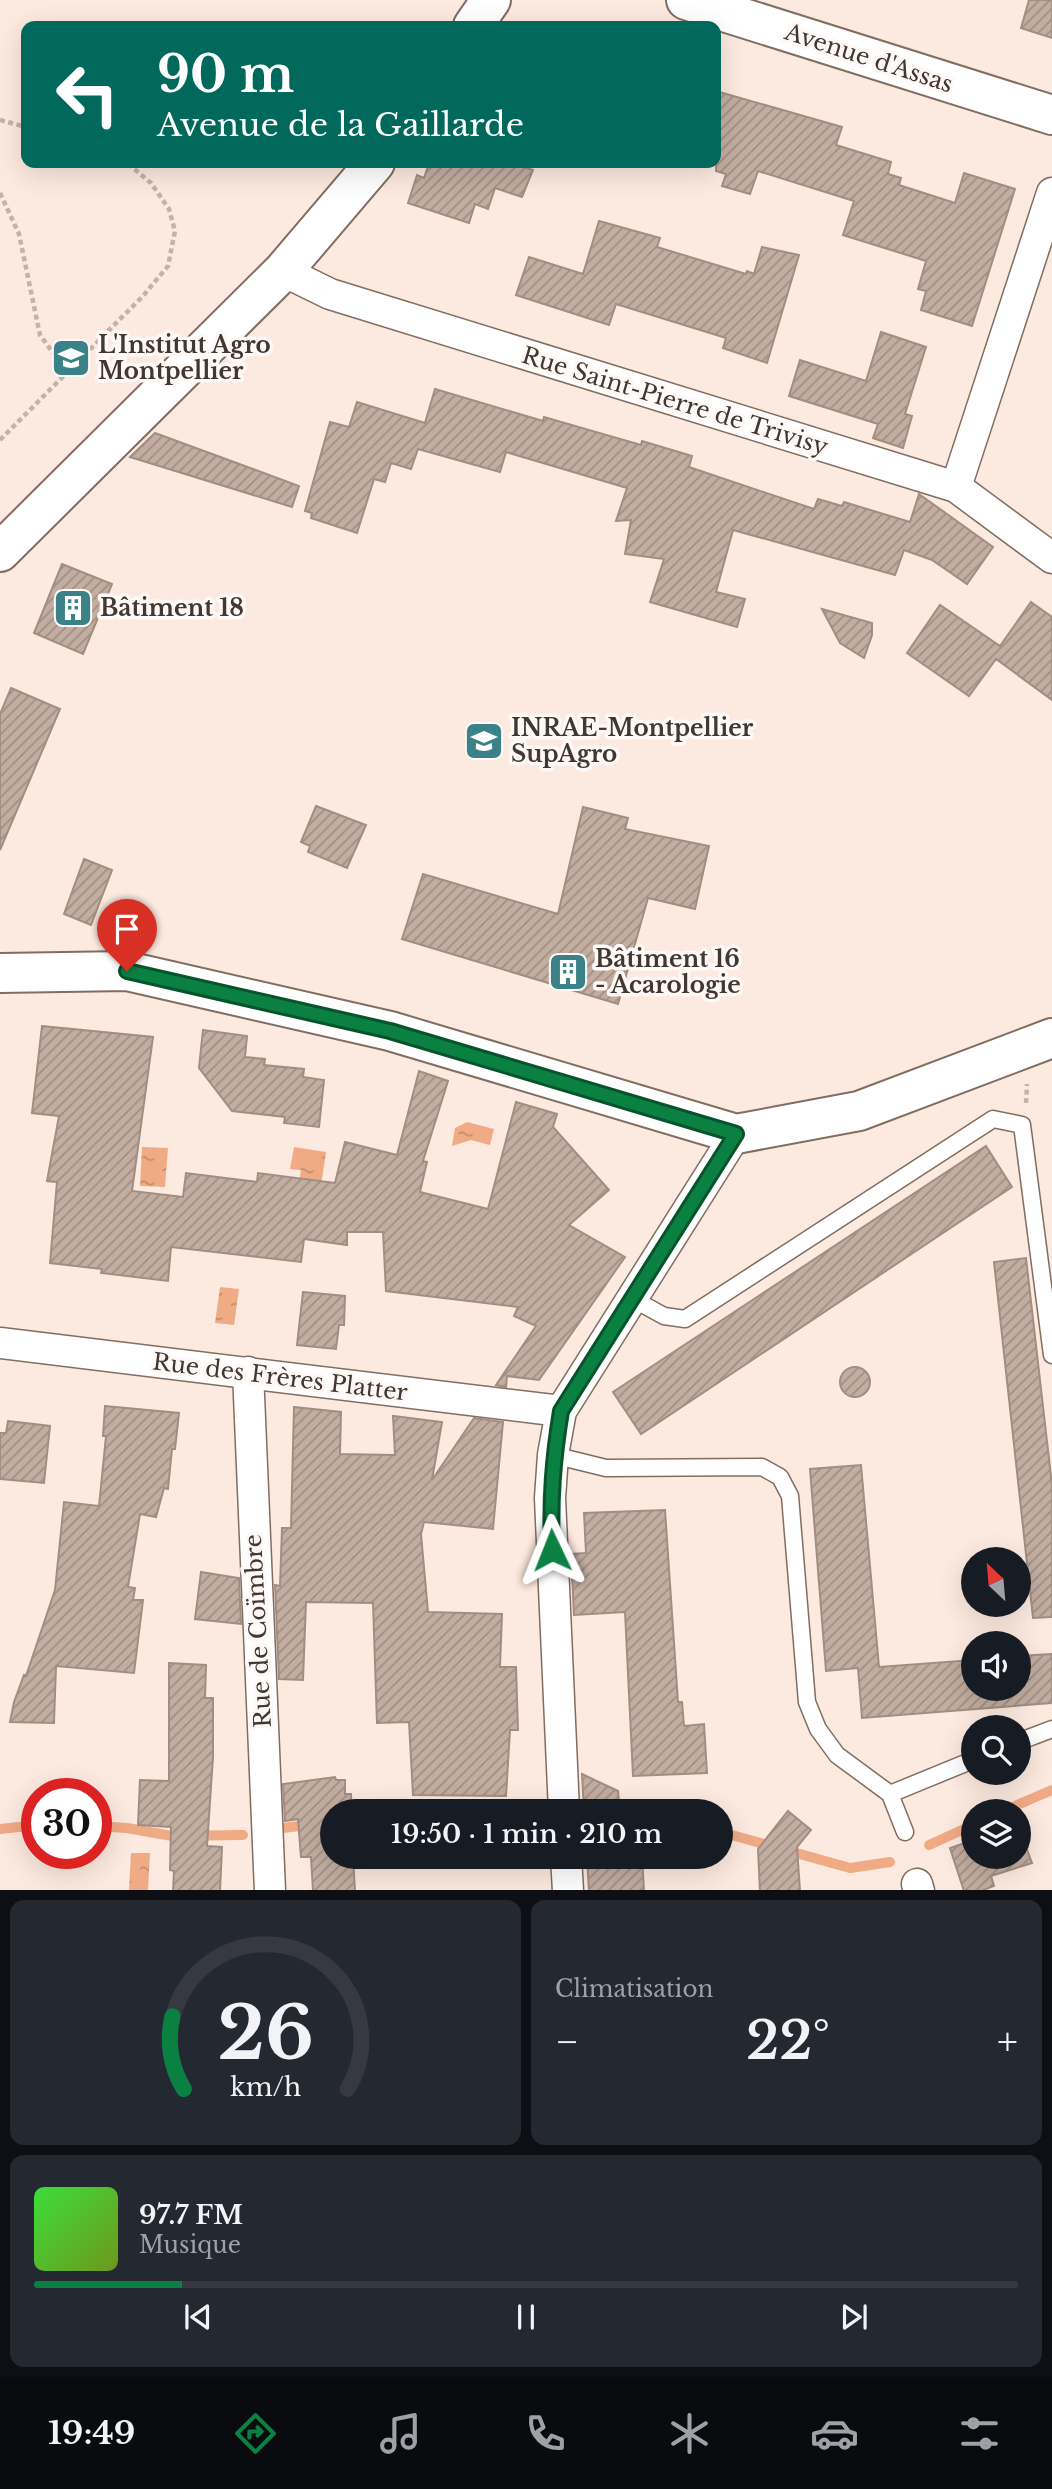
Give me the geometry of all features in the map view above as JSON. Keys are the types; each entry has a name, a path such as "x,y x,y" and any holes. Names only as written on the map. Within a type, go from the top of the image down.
{"street":[{"path":"476,21 491,0"},
{"name":"Avenue d'Assas","path":"686,0 1052,116"},
{"path":"0,552 283,271 371,168"},
{"path":"956,487 1052,192"},
{"name":"Rue Saint-Pierre de Trivisy","path":"283,271 330,294 956,487 1052,558"},
{"path":"0,973 127,971 390,1031 736,1134 859,1111 1052,1038"},
{"path":"563,1799 550,1498 553,1455 561,1411 736,1134"},
{"name":"Rue des Frères Platter","path":"0,1343 561,1411"},
{"name":"Rue de Coïmbre","path":"248,1372 270,1890"},
{"path":"567,1869 568,1890"}],"lane":[{"path":"633,1299 664,1316 685,1319 993,1119 1022,1125 1052,1355"},
{"path":"553,1455 606,1468 762,1467 780,1477 790,1496 807,1702 818,1729 837,1755 890,1794 905,1832"},
{"path":"1031,1737 1052,1728"},
{"path":"890,1794 961,1765"}],"path":[{"path":"0,120 21,126"},
{"path":"0,440 143,296 168,266 175,231 169,209 151,183 133,168"},
{"path":"0,193 19,234 40,335 67,372"}],"water":[{"path":"467,1122 494,1129 490,1145 471,1140 452,1146 455,1128"},
{"path":"142,1147 168,1148 165,1187 140,1186"},
{"path":"294,1147 326,1152 320,1192 298,1190 301,1170 290,1169"},
{"path":"220,1287 239,1289 234,1325 215,1323"},
{"path":"131,1853 150,1853 148,1890 129,1890"}],"building":[{"path":"1029,0 1052,0 1052,38 1021,28"},
{"path":"721,92 842,127 836,145 891,162 888,174 901,178 899,185 955,203 964,173 1015,189 972,326 921,310 926,291 918,289 926,261 843,235 854,201 758,171 750,194 722,186 726,174 716,171 716,168 721,168"},
{"path":"427,168 533,170 522,197 495,188 488,209 475,204 469,223 408,203 417,175 424,178"},
{"path":"599,221 660,238 657,247 746,274 747,271 754,274 762,247 799,255 767,363 723,348 726,338 616,304 609,325 516,295 529,257 583,274"},
{"path":"881,332 926,347 905,414 912,416 903,448 873,438 878,424 789,396 800,360 866,381"},
{"path":"435,389 543,421 544,417 641,445 642,441 692,456 689,467 814,509 818,499 842,506 844,502 910,522 919,494 993,547 967,584 932,560 904,550 895,575 733,530 716,592 745,599 737,627 650,602 664,559 625,554 631,520 616,521 627,488 506,452 500,472 418,449 411,469 391,463 385,482 374,479 357,533 311,518 312,513 305,511 330,422 349,427 357,402 425,423"},
{"path":"155,433 299,486 292,507 130,457"},
{"name":"Bâtiment 18","path":"62,564 112,584 83,654 34,633"},
{"path":"1031,602 1052,617 1052,700 996,659 969,696 907,653 940,605 1000,646"},
{"path":"822,609 872,623 872,635 864,658 840,643"},
{"path":"11,688 60,709 0,850 0,714"},
{"path":"316,806 366,825 347,868 308,852 310,846 301,842"},
{"path":"583,807 628,818 625,829 709,846 695,909 648,898 618,1004 402,939 423,874 558,914"},
{"path":"84,859 112,870 91,925 64,914"},
{"path":"42,1026 153,1037 132,1191 183,1197 186,1173 257,1182 258,1173 335,1183 345,1142 397,1155 419,1071 448,1081 423,1161 427,1162 420,1192 488,1209 516,1102 557,1114 553,1127 609,1190 569,1225 625,1257 539,1380 507,1376 506,1387 496,1385 536,1326 514,1316 518,1307 386,1291 383,1232 347,1232 347,1245 304,1239 301,1262 171,1247 168,1281 101,1273 102,1269 50,1263 57,1182 47,1181 59,1116 32,1113"},
{"path":"203,1030 247,1036 245,1057 265,1059 264,1065 304,1069 303,1077 324,1080 319,1127 284,1123 285,1117 232,1111 199,1068"},
{"path":"986,1146 1012,1187 641,1434 613,1392"},
{"path":"1026,1258 1052,1485 1052,1617 1033,1618 1031,1547 1025,1547 994,1262"},
{"path":"303,1292 345,1296 344,1325 339,1325 336,1349 297,1345"},
{"path":"855,1367 861,1368 869,1376 869,1388 861,1396 855,1397 849,1396 841,1388 840,1382 841,1376 849,1368"},
{"path":"105,1406 179,1413 168,1489 164,1488 156,1517 140,1514 128,1587 135,1588 133,1600 143,1600 134,1673 56,1666 54,1723 10,1722 14,1702 24,1675 26,1676 55,1590 64,1502 99,1506 106,1436 103,1436"},
{"path":"294,1407 341,1412 340,1454 395,1455 393,1416 442,1422 432,1480 474,1418 503,1422 493,1529 424,1522 421,1534 428,1612 502,1614 500,1667 516,1667 518,1730 510,1730 506,1796 413,1795 409,1722 377,1723 373,1603 306,1602 303,1680 279,1679 275,1585 280,1586 282,1528 291,1528"},
{"path":"8,1421 50,1426 44,1483 0,1479 0,1433 6,1433"},
{"path":"861,1465 879,1667 961,1661 961,1701 1031,1701 1031,1655 1052,1654 1052,1703 862,1718 858,1668 826,1671 810,1469"},
{"path":"665,1510 678,1702 682,1702 684,1726 704,1724 707,1773 633,1776 625,1612 574,1615 571,1554 586,1553 584,1513"},
{"path":"201,1572 239,1578 241,1624 195,1619"},
{"path":"169,1663 206,1665 205,1698 213,1698 213,1757 207,1846 222,1847 220,1890 173,1890 174,1871 170,1870 171,1827 138,1825 140,1780 169,1781"},
{"path":"582,1774 618,1791 619,1799 583,1799"},
{"path":"335,1777 336,1780 345,1780 345,1794 351,1794 351,1799 320,1799 320,1869 354,1869 355,1890 313,1890 311,1857 301,1857 298,1819 285,1821 283,1784"},
{"path":"788,1811 811,1830 797,1847 800,1890 760,1890 758,1849"},
{"path":"961,1844 961,1869 1013,1869 991,1876 994,1886 984,1890 964,1890 950,1848"},
{"path":"588,1869 643,1869 644,1890 589,1890"}],"waterway":[{"path":"1031,1799 1052,1790"},
{"path":"283,1828 320,1823"},
{"path":"0,1829 21,1827"},
{"path":"112,1827 172,1836 243,1835"},
{"path":"929,1845 961,1830"},
{"path":"733,1835 850,1868 890,1862"}],"place":[{"name":"L'Institut Agro Montpellier","path":"71,358"},
{"name":"Bâtiment 18","path":"73,608"},
{"name":"INRAE-Montpellier SupAgro","path":"484,741"},
{"name":"Bâtiment 16 - Acarologie","path":"568,972"}],"route":[{"path":"127,971 390,1031 736,1134 561,1411 553,1455 550,1498 552,1550"}]}
